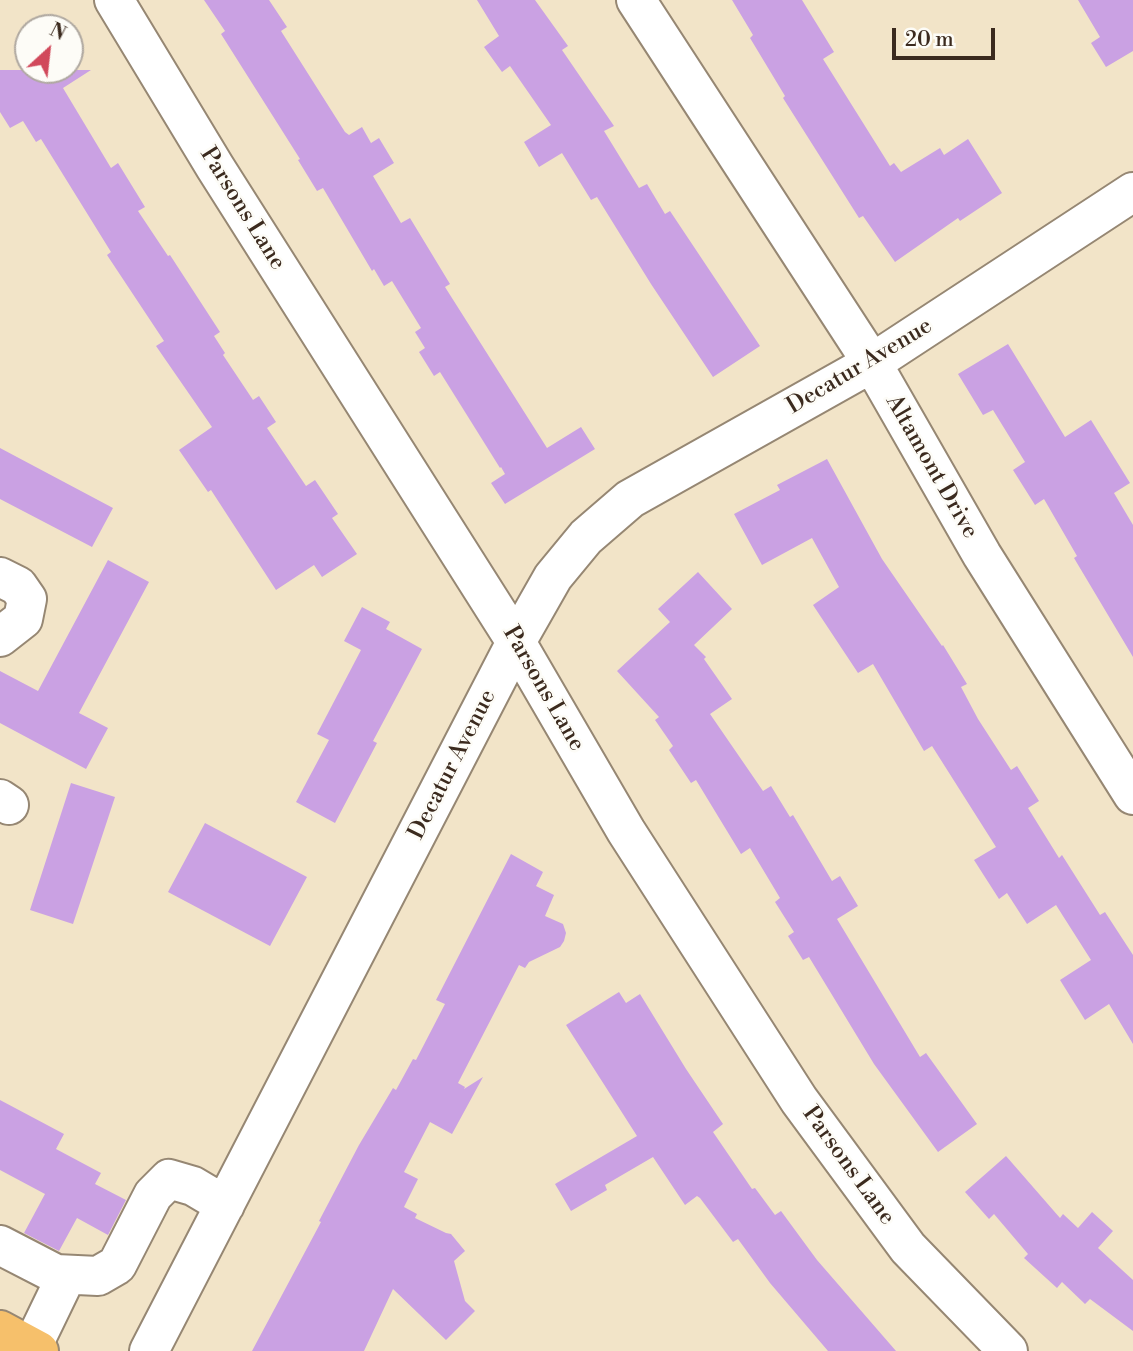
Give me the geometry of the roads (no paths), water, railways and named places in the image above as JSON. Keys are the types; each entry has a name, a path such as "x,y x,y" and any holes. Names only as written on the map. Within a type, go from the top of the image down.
{"street":[{"name":"Parsons Lane","path":"114,0 215,167 516,642 626,831 799,1100 908,1248 1008,1351"},
{"name":"Altamont Drive","path":"636,0 872,363 982,555 1133,795"},
{"name":"Decatur Avenue","path":"149,1351 516,642 553,578 586,537 630,499 872,363 1133,192"},
{"path":"0,577 18,586 27,599 23,619 0,637"},
{"path":"0,1245 56,1273 98,1276 117,1265 153,1195 169,1179 193,1186 225,1205"},
{"path":"24,1343 61,1287 56,1273"}]}
